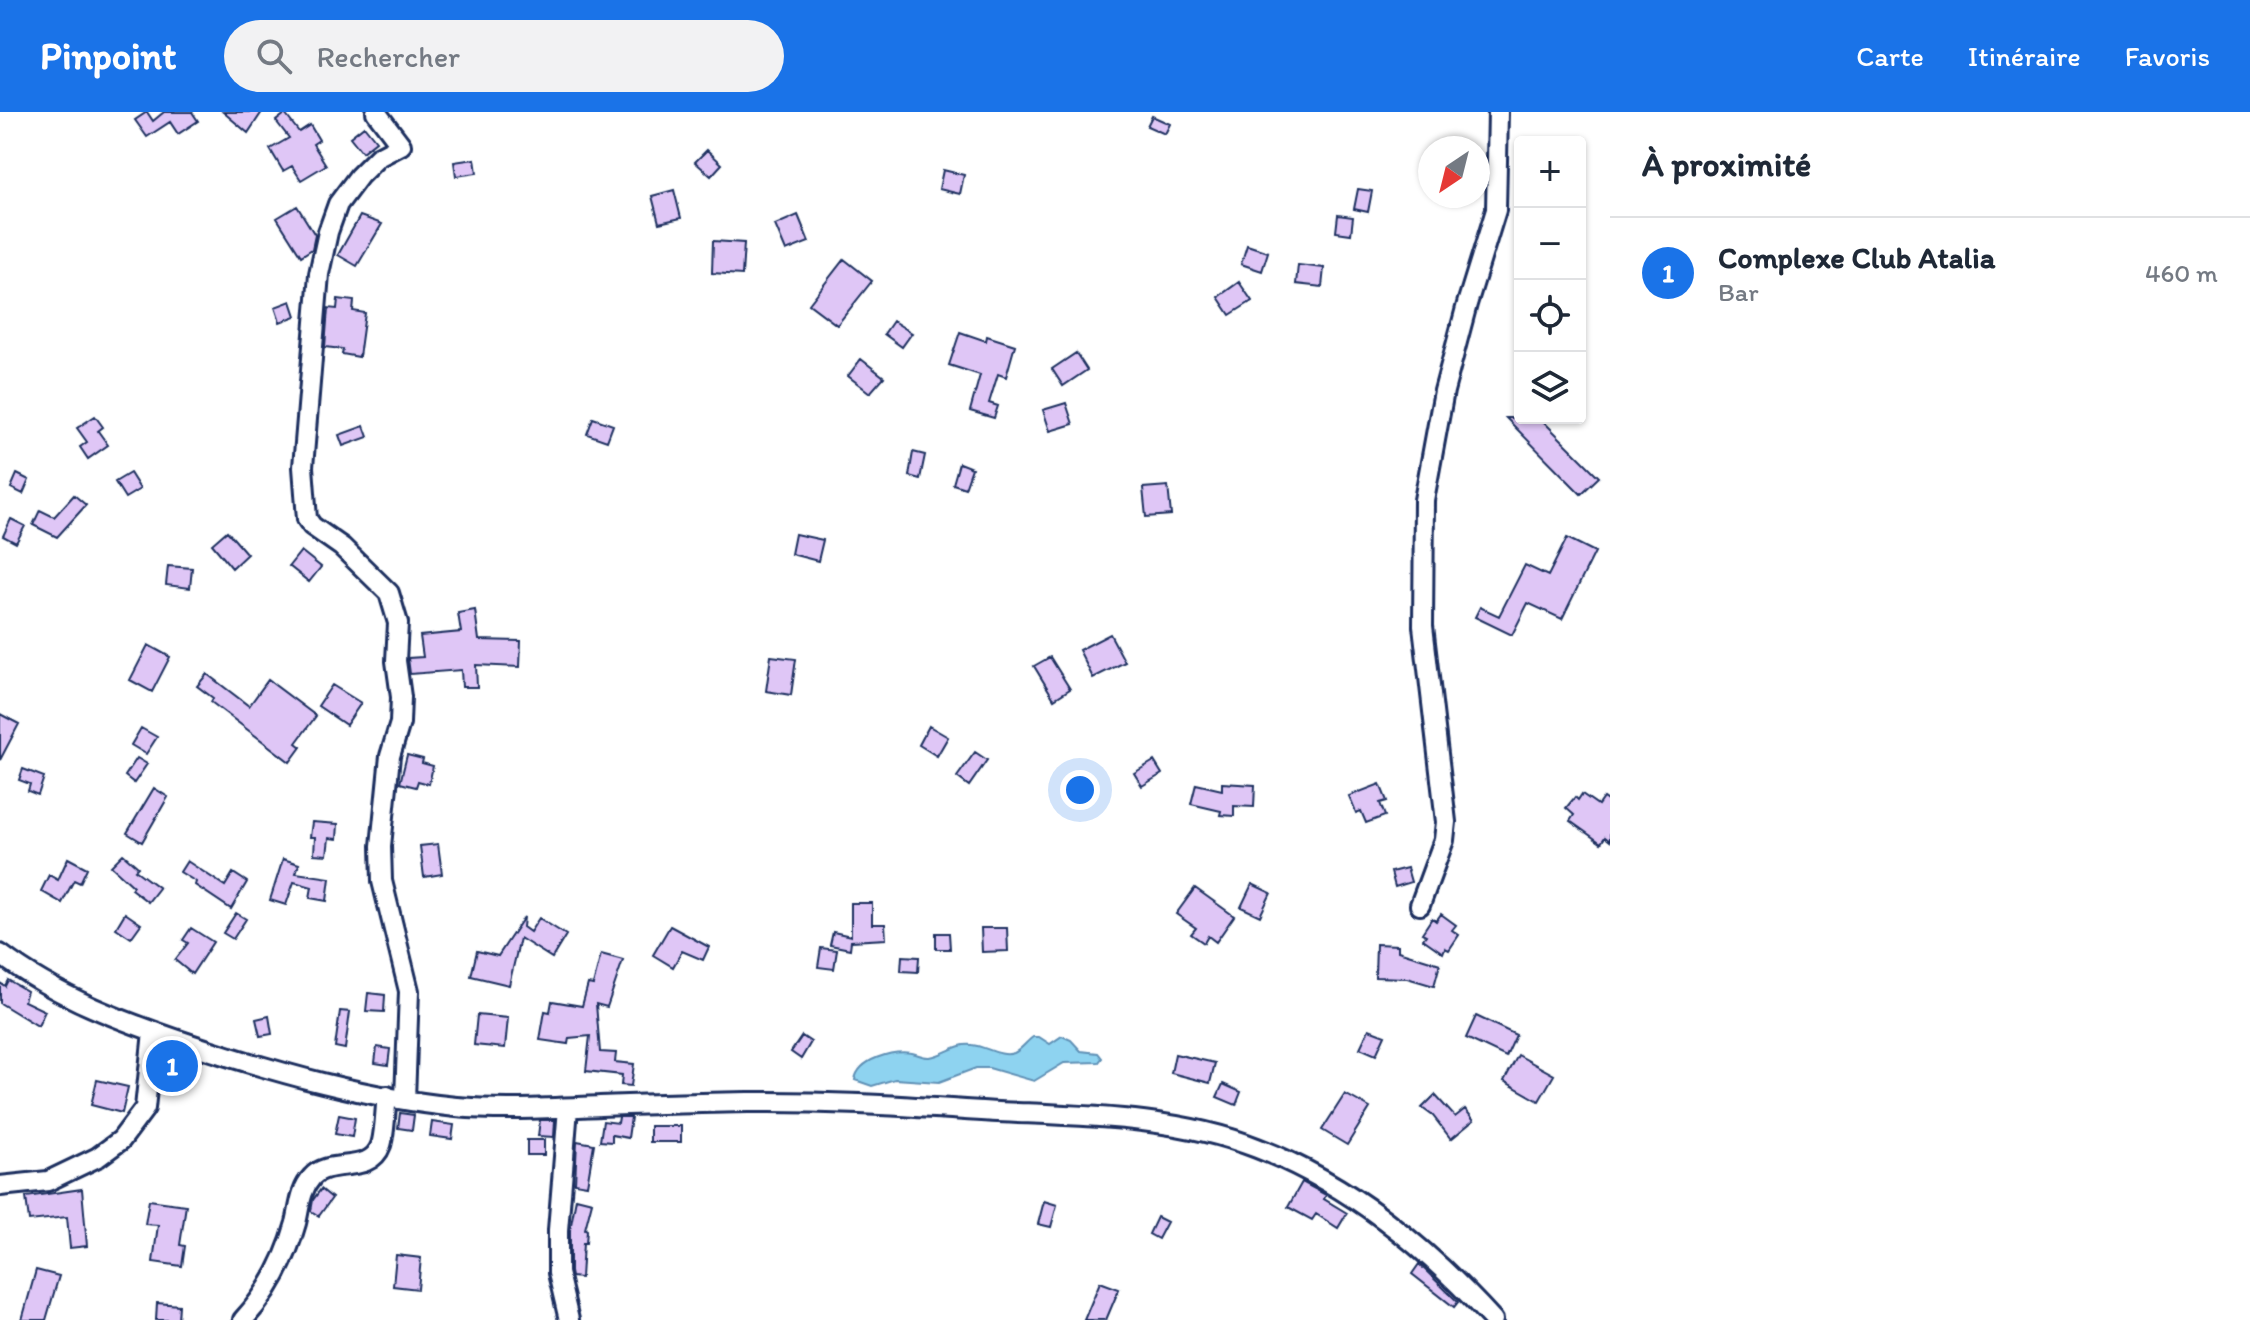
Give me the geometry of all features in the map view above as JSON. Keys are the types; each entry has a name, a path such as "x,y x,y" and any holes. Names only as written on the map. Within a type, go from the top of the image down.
{"street":[{"path":"243,1320 260,1301 276,1272 295,1224 302,1191 313,1174 374,1157 382,1144 396,1097 409,991 382,881 381,846 390,756 400,723 401,697 396,661 398,623 389,593 342,547 307,519 303,467 319,274 328,232 338,204 359,176 378,157 401,145 376,112"},
{"path":"1420,905 1444,840 1446,822 1423,626 1424,500 1444,391 1496,210 1498,112"},
{"path":"0,954 38,982 104,1014 153,1032 259,1066 396,1097 457,1107 568,1108 817,1102 1100,1118 1212,1133 1256,1147 1339,1188 1424,1250 1493,1320"},
{"path":"0,1186 48,1181 98,1157 121,1140 145,1108 153,1032"},
{"path":"568,1108 558,1230 558,1273 569,1320"}],"water":[{"path":"1062,1036 1071,1040 1081,1051 1098,1053 1102,1058 1099,1062 1064,1063 1034,1081 989,1068 976,1068 939,1082 895,1079 872,1086 855,1080 862,1066 886,1055 904,1052 930,1057 966,1045 1009,1054 1017,1052 1033,1037 1050,1044"}],"building":[{"path":"147,112 153,121 164,112 192,112 198,121 178,134 170,122 147,137 135,120"},
{"path":"223,112 262,112 248,133"},
{"path":"285,114 299,132 310,125 319,140 313,144 326,165 301,180 292,166 283,171 270,149 289,138 276,121"},
{"path":"1152,116 1170,124 1165,134 1147,126"},
{"path":"364,126 376,141 362,152 350,137"},
{"path":"707,150 722,164 711,176 695,162"},
{"path":"475,159 477,173 456,176 454,162"},
{"path":"943,170 964,175 960,194 939,189"},
{"path":"1358,189 1372,191 1368,212 1354,209"},
{"path":"674,190 681,218 659,223 652,196"},
{"path":"297,206 315,235 312,249 301,256 277,218"},
{"path":"798,215 809,242 786,251 775,225"},
{"path":"1338,215 1353,217 1351,234 1336,232"},
{"path":"360,216 382,224 357,266 338,255"},
{"path":"713,241 744,243 742,275 712,273"},
{"path":"1247,245 1268,252 1262,271 1241,264"},
{"path":"844,259 872,281 837,325 809,304"},
{"path":"1298,265 1324,268 1322,287 1296,284"},
{"path":"1239,282 1252,301 1230,315 1218,297"},
{"path":"338,299 354,301 353,311 365,313 359,357 342,354 343,349 325,347 328,308 337,309"},
{"path":"291,301 296,316 280,322 275,307"},
{"path":"893,321 912,333 902,347 884,334"},
{"path":"960,332 986,341 987,336 1015,345 1006,377 998,374 989,403 998,406 994,418 970,411 980,375 949,365"},
{"path":"1076,353 1087,370 1063,386 1052,369"},
{"path":"861,359 884,377 870,393 848,376"},
{"path":"1066,403 1073,424 1050,431 1043,410"},
{"path":"95,416 103,427 98,431 108,445 88,459 80,447 87,442 77,428"},
{"path":"593,418 613,425 607,441 587,434"},
{"path":"1506,418 1514,418 1514,424 1546,424 1599,477 1581,494"},
{"path":"364,426 368,437 343,446 339,435"},
{"path":"913,452 925,455 920,479 909,476"},
{"path":"959,463 972,468 965,488 953,484"},
{"path":"130,473 140,489 125,498 115,482"},
{"path":"17,474 29,480 23,494 11,488"},
{"path":"1168,486 1171,515 1146,517 1143,488"},
{"path":"74,495 86,505 57,537 33,525 40,510 54,517"},
{"path":"11,519 25,526 16,543 3,536"},
{"path":"227,531 247,554 232,568 212,544"},
{"path":"795,534 823,540 818,561 791,554"},
{"path":"1567,538 1595,552 1562,619 1528,603 1512,635 1475,617 1480,607 1499,616 1525,565 1548,576"},
{"path":"301,551 321,567 309,582 289,566"},
{"path":"168,566 192,568 190,588 166,585"},
{"path":"475,610 479,640 521,641 520,667 476,665 477,687 462,687 461,670 410,674 408,658 423,657 420,636 461,632 458,613"},
{"path":"1110,634 1125,662 1093,678 1079,650"},
{"path":"148,645 170,657 152,692 130,680"},
{"path":"771,656 796,659 791,695 766,691"},
{"path":"1050,657 1070,689 1054,699 1034,666"},
{"path":"207,674 249,706 268,680 316,716 296,743 301,747 290,762 211,702 213,698 197,686"},
{"path":"332,685 361,703 346,725 318,706"},
{"path":"0,714 19,724 0,760"},
{"path":"929,726 948,737 937,756 919,745"},
{"path":"141,728 157,737 146,754 131,745"},
{"path":"975,752 987,760 969,786 957,777"},
{"path":"407,755 423,759 422,763 433,766 429,784 418,781 416,787 400,783"},
{"path":"137,758 147,764 134,783 125,776"},
{"path":"1154,761 1162,774 1142,786 1134,773"},
{"path":"23,769 44,777 38,795 28,791 30,784 19,780"},
{"path":"1222,783 1255,785 1254,807 1234,806 1234,816 1220,815 1221,811 1191,804 1196,784 1222,790"},
{"path":"1380,784 1387,801 1380,803 1385,816 1366,823 1361,811 1356,813 1349,796"},
{"path":"154,788 168,797 142,842 127,833"},
{"path":"1582,794 1598,805 1603,798 1610,803 1610,841 1605,837 1601,843 1570,821 1574,815 1566,808"},
{"path":"312,822 338,824 337,839 329,838 327,855 314,854 315,837 310,837"},
{"path":"438,844 442,874 424,877 420,846"},
{"path":"123,854 138,867 135,870 159,888 148,902 131,889 133,886 111,866"},
{"path":"68,858 87,868 80,883 74,880 62,903 41,891 49,875 58,880"},
{"path":"283,859 299,864 296,873 330,878 327,901 310,898 312,887 294,882 286,905 270,900"},
{"path":"187,861 225,886 233,873 247,882 231,909 180,872"},
{"path":"1407,868 1411,882 1395,887 1391,872"},
{"path":"1252,884 1271,893 1260,916 1241,907"},
{"path":"1195,888 1234,916 1216,942 1208,936 1204,943 1191,934 1196,928 1176,914"},
{"path":"851,903 872,903 872,924 885,924 886,939 851,941 850,949 830,945 833,932 851,936"},
{"path":"125,913 141,924 131,938 116,928"},
{"path":"236,913 246,919 233,939 223,933"},
{"path":"1441,914 1456,925 1452,930 1459,935 1449,950 1445,948 1443,953 1423,939 1426,935 1422,933 1432,918 1436,921"},
{"path":"524,917 523,927 530,932 539,918 566,935 552,958 520,938 509,985 471,976 477,951 498,956"},
{"path":"670,926 709,947 703,960 682,951 673,967 653,955"},
{"path":"191,928 213,942 192,974 175,960 188,943 183,940"},
{"path":"981,928 1007,928 1008,951 982,952"},
{"path":"936,933 949,933 950,949 936,949"},
{"path":"1376,944 1398,945 1398,951 1440,964 1434,986 1407,978 1375,977"},
{"path":"821,948 837,950 834,969 818,967"},
{"path":"601,954 623,960 607,1007 596,1004 600,1052 616,1053 615,1062 634,1064 631,1086 621,1085 622,1075 586,1071 590,1036 569,1038 568,1044 540,1040 545,1011 550,1012 552,1001 582,1006 588,984 593,985"},
{"path":"902,956 919,957 918,972 901,971"},
{"path":"8,980 27,991 24,1001 45,1011 38,1026 0,1003 0,983 5,986"},
{"path":"368,993 385,995 384,1012 366,1011"},
{"path":"340,1011 350,1012 345,1049 335,1047"},
{"path":"477,1015 508,1018 505,1048 474,1045"},
{"path":"269,1016 272,1034 260,1036 256,1019"},
{"path":"1476,1016 1516,1035 1506,1057 1466,1038"},
{"path":"1369,1029 1385,1035 1376,1055 1360,1048"},
{"path":"802,1036 811,1042 801,1059 791,1052"},
{"path":"377,1047 390,1049 388,1065 375,1063"},
{"path":"1175,1054 1215,1063 1210,1083 1171,1073"},
{"path":"1518,1055 1554,1075 1539,1101 1504,1081"},
{"path":"97,1080 128,1087 122,1113 91,1105"},
{"path":"1223,1084 1241,1092 1236,1105 1217,1097"},
{"path":"1345,1094 1370,1108 1347,1145 1322,1130"},
{"path":"1435,1095 1455,1117 1465,1109 1474,1120 1451,1139 1433,1116 1422,1108"},
{"path":"400,1113 414,1115 412,1130 398,1128"},
{"path":"339,1115 355,1118 352,1137 335,1134"},
{"path":"619,1117 631,1117 628,1138 612,1135 612,1142 600,1141 603,1121 618,1123"},
{"path":"540,1120 555,1120 554,1137 538,1136"},
{"path":"432,1122 454,1125 452,1139 430,1136"},
{"path":"650,1126 681,1126 681,1142 650,1142"},
{"path":"527,1140 544,1140 544,1155 527,1155"},
{"path":"577,1141 594,1144 587,1185 575,1183"},
{"path":"1302,1182 1326,1195 1324,1199 1347,1213 1338,1228 1316,1214 1312,1220 1288,1207"},
{"path":"82,1189 87,1246 70,1248 67,1217 29,1221 26,1197"},
{"path":"321,1189 332,1198 319,1216 311,1211 313,1200"},
{"path":"576,1198 592,1202 585,1229 581,1278 571,1277 570,1272 570,1230"},
{"path":"149,1200 186,1205 180,1245 185,1246 182,1266 153,1262 158,1225 145,1224"},
{"path":"1044,1201 1057,1205 1051,1227 1038,1224"},
{"path":"1157,1217 1167,1222 1158,1239 1149,1234"},
{"path":"396,1255 421,1258 418,1289 393,1286"},
{"path":"1419,1264 1458,1302 1454,1307 1412,1274"},
{"path":"36,1270 59,1276 46,1320 22,1320"},
{"path":"1100,1282 1119,1289 1106,1320 1084,1320"},
{"path":"157,1303 179,1305 178,1320 156,1320"}],"place":[{"name":"Complexe Club Atalia","path":"172,1066"}]}
